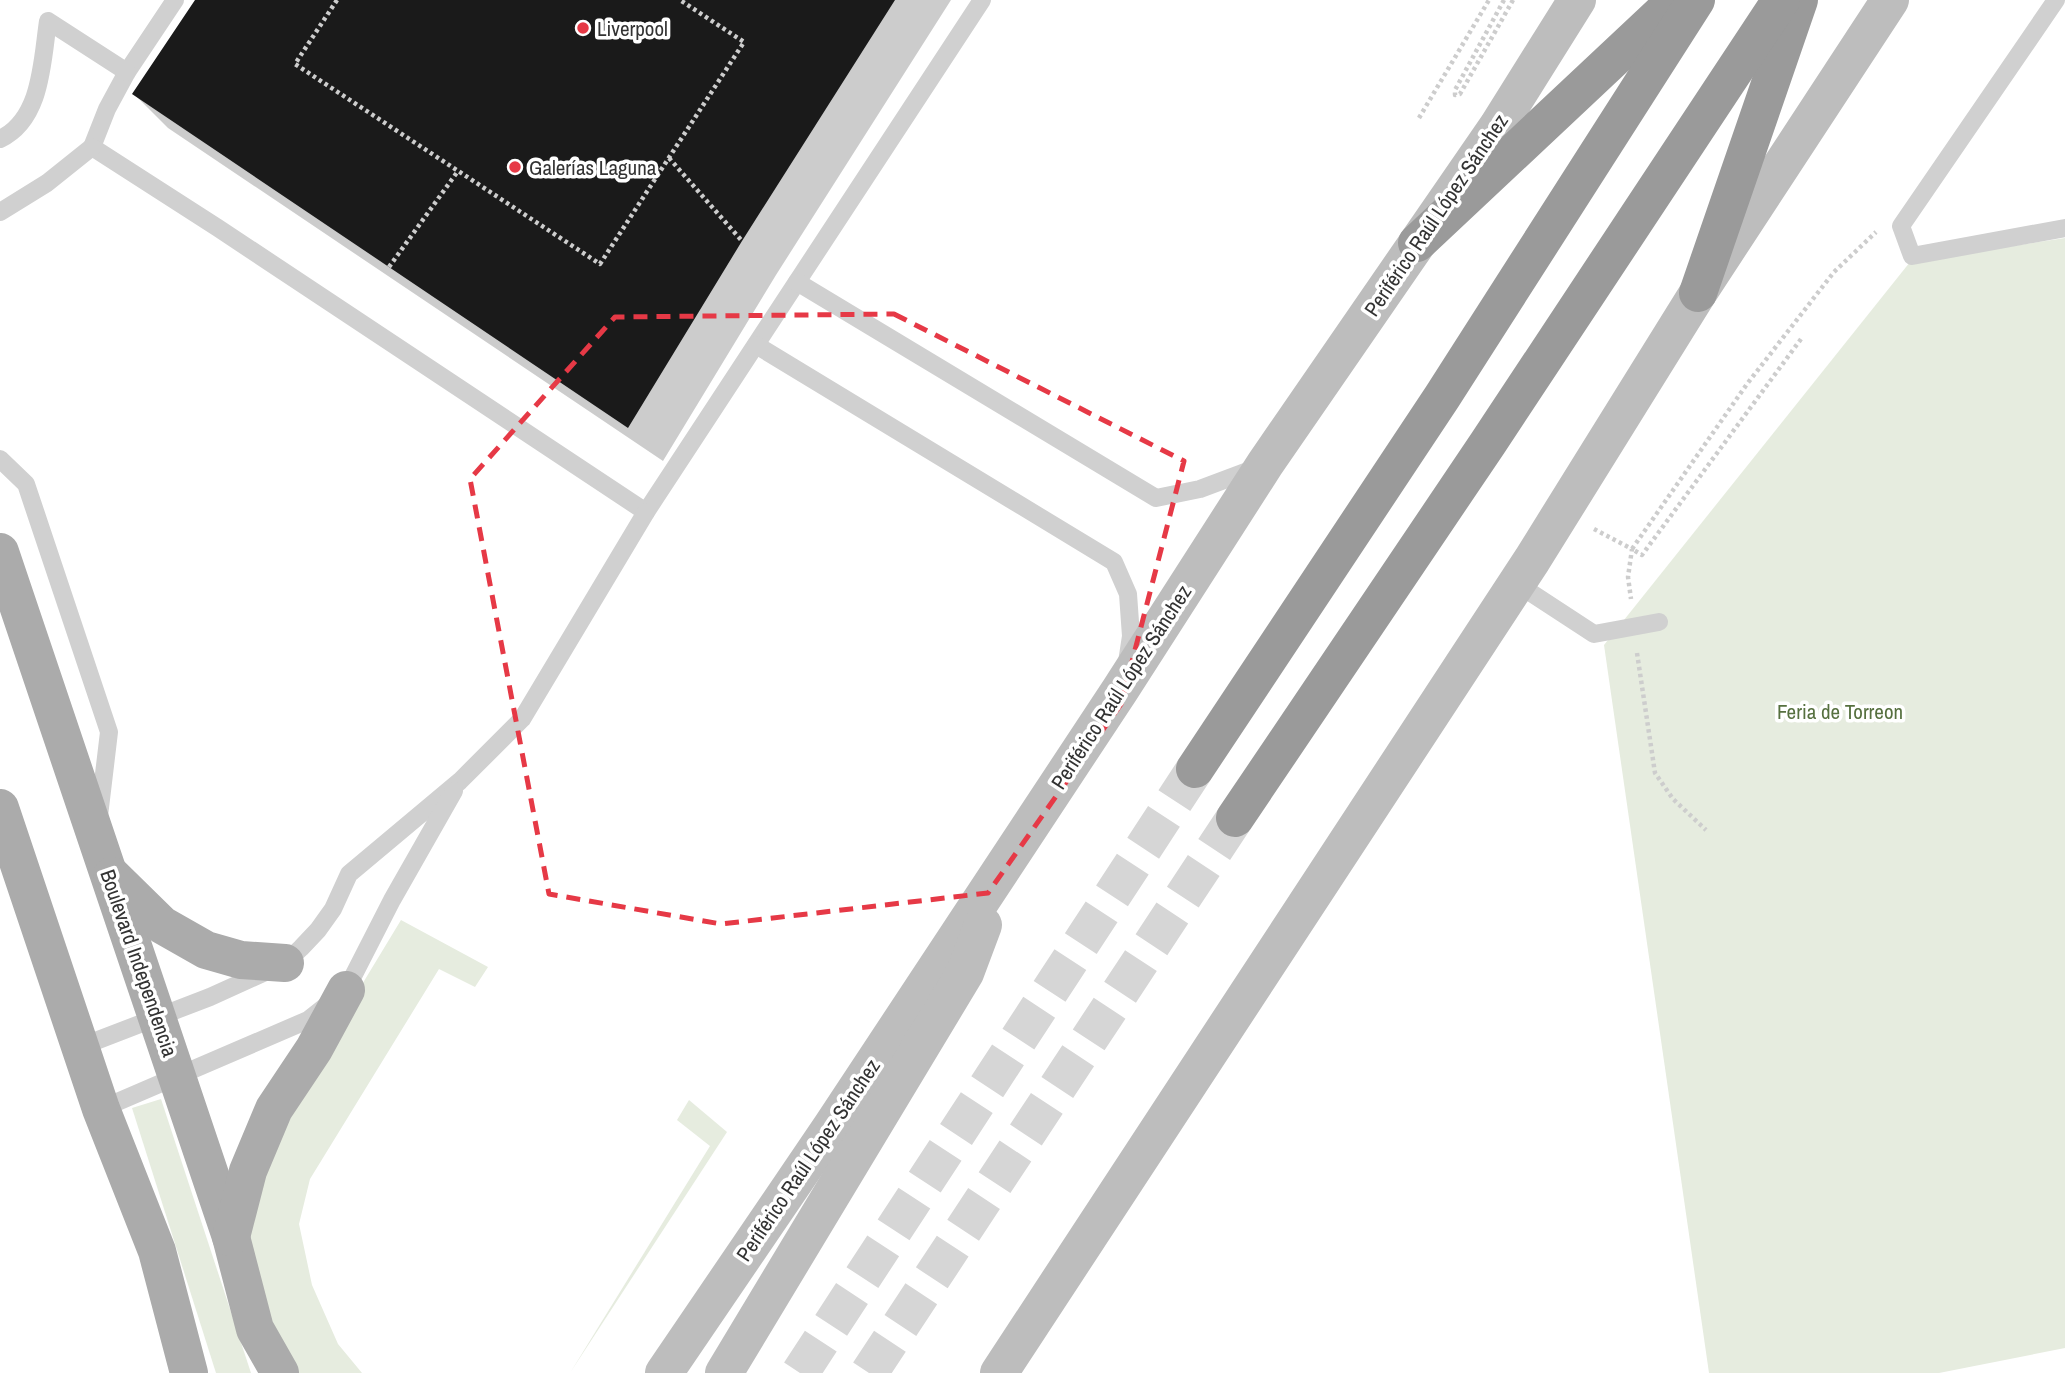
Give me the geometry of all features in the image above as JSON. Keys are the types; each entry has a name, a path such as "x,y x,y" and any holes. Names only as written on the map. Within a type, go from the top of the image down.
{"highway":[{"path":"1417,243 1676,0"},
{"path":"1195,769 1443,397 1696,0"},
{"path":"1235,818 1488,443 1781,0"},
{"path":"1698,293 1799,0"}],"main road":[{"name":"Periférico Raúl López Sánchez","path":"664,1373 1120,690 1265,464 1498,126 1577,0"},
{"path":"999,1373 1516,583 1698,293 1890,0"},
{"name":"Boulevard Independencia","path":"0,552 231,1237 255,1329 280,1373"},
{"path":"0,808 101,1109 157,1251 189,1373"},
{"path":"724,1373 965,973 1005,863"},
{"path":"109,874 162,925 206,950 241,960 285,963"},
{"path":"231,1237 248,1171 274,1109 314,1049 346,990"}],"lane":[{"path":"0,212 47,183 92,147 107,109 127,72 175,0"},
{"path":"80,1047 210,997 285,963 318,930 333,909 349,874 460,780 522,719 646,512 982,0"},
{"path":"2056,0 1901,226 1912,256 2065,228"},
{"path":"0,139 12,134 32,107 41,72 48,21 127,72"},
{"path":"92,147 646,512"},
{"path":"797,282 1156,498 1200,489 1265,464"},
{"path":"756,345 1114,562 1128,593 1131,636 1120,690"},
{"path":"0,459 26,484 109,732 97,837"},
{"path":"1516,583 1594,634 1659,622"},
{"path":"101,1109 308,1020 346,990 392,900 460,780"}],"path":[{"path":"337,0 295,64 600,264 744,42 680,0"},
{"path":"1419,118 1489,0"},
{"path":"1504,0 1455,90 1455,95 1460,94 1513,0"},
{"path":"669,158 742,241"},
{"path":"389,267 458,171"},
{"path":"1706,830 1673,799 1655,773 1628,577 1632,549 1747,384 1834,272 1877,231 1901,226"},
{"path":"1562,512 1643,555 1801,339"}],"highlighted area":[{"path":"894,314 1184,461 1121,704 988,893 721,924 549,894 470,479 615,317"}],"green space":[{"name":"Feria de Torreon","path":"2065,238 2065,1348 1939,1373 1709,1373 1604,645 1910,262"},
{"path":"401,920 488,967 475,987 439,969 310,1179 299,1224 312,1285 338,1344 362,1373 296,1373 243,1265 246,1176"},
{"path":"161,1099 251,1373 216,1373 132,1108"},
{"path":"689,1100 727,1132 570,1373 710,1146 677,1120"}],"building":[{"name":"Galerías Laguna","path":"195,0 895,0 742,241 628,428 132,94"}],"tunnel":[{"path":"800,1373 1195,769"},
{"path":"869,1373 1235,818"}],"place":[{"name":"Liverpool","path":"583,28"},
{"name":"Galerías Laguna","path":"515,167"}]}
